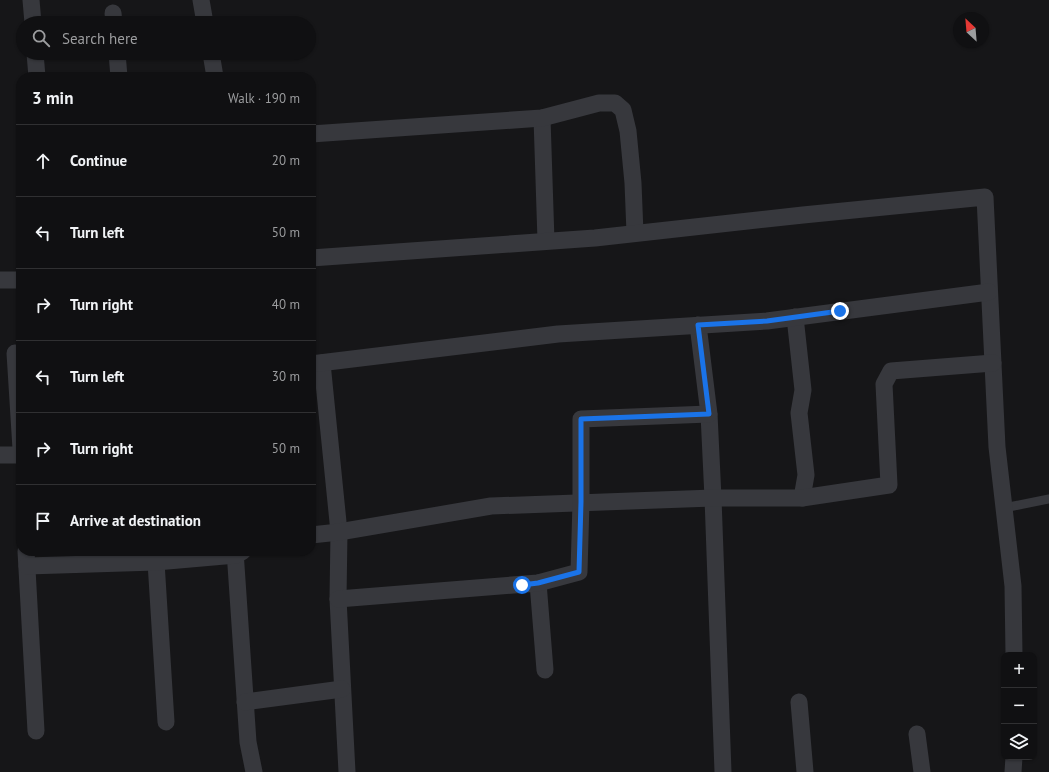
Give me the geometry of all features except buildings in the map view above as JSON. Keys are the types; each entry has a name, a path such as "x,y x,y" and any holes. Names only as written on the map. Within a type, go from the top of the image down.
{"street":[{"path":"31,0 32,16"},
{"path":"201,0 204,16"},
{"path":"36,60 37,72"},
{"path":"118,60 119,72"},
{"path":"212,60 214,72"},
{"path":"316,134 542,118 599,102 615,103 623,110 628,131 633,183 635,233"},
{"path":"542,118 546,241"},
{"path":"316,258 595,238 985,197 997,447 1013,586 1014,652"},
{"path":"0,280 16,280"},
{"path":"347,772 338,599 339,532 317,363 558,334 767,321 989,292"},
{"path":"795,317 803,390 799,413 806,475 802,498"},
{"path":"698,325 709,414 723,772"},
{"path":"15,353 16,369"},
{"path":"316,534 339,532 491,506 713,498 802,498 889,485 884,384 891,371 992,363"},
{"path":"338,599 538,583 579,572 581,419 709,414"},
{"path":"0,455 16,455"},
{"path":"36,731 26,559 156,562 205,556"},
{"path":"238,556 248,742 254,772"},
{"path":"156,562 166,722"},
{"path":"538,583 545,670"},
{"path":"246,702 342,689"},
{"path":"799,702 805,772"},
{"path":"917,734 922,772"},
{"path":"1013,772 1014,760"}],"lane":[{"path":"1004,508 1049,499"}],"route":[{"path":"522,585 538,583 579,572 581,419 709,414 698,325 767,321 840,311"}]}
